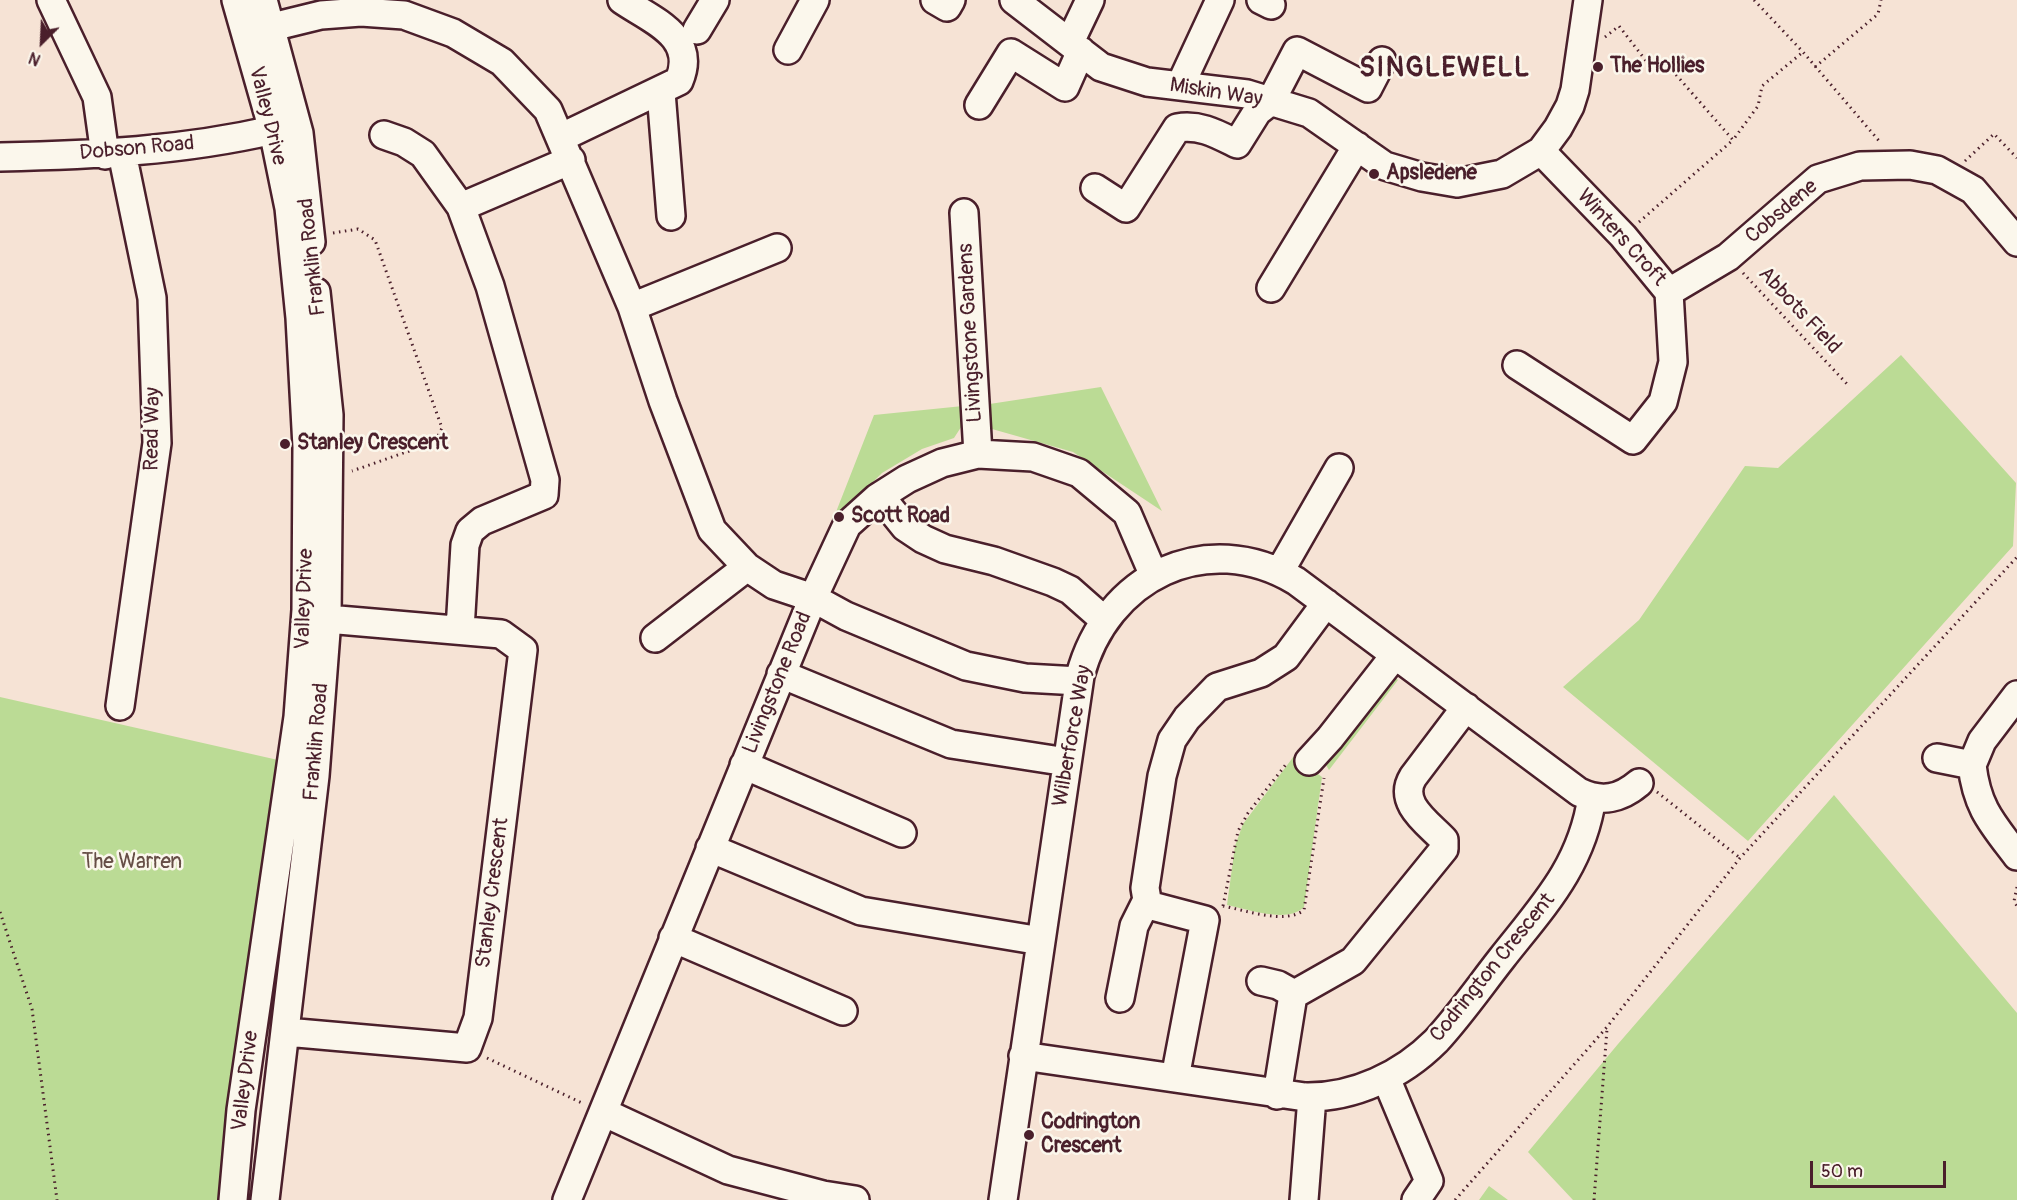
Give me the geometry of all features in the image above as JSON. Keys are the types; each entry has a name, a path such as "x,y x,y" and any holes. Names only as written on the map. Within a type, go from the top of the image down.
{"street":[{"name":"Read Way","path":"51,0 97,97 152,298 157,443 120,706"},
{"name":"Valley Drive","path":"233,1200 243,1099 298,717 306,610 307,447 300,318 289,208 273,130 236,0"},
{"name":"Franklin Road","path":"263,0 299,133 329,415 327,619 315,776 265,1200"},
{"path":"461,207 566,149 679,81 684,69 680,46 672,31 622,0"},
{"path":"697,30 715,0"},
{"path":"788,50 815,0"},
{"path":"935,0 947,7 951,0"},
{"name":"Miskin Way","path":"1014,0 1101,67 1147,82 1247,94 1309,113 1384,166 1422,177 1457,183 1502,174 1541,151 1570,106 1588,0"},
{"path":"979,105 1011,53 1065,87 1090,0"},
{"path":"1180,86 1220,0"},
{"path":"272,27 321,15 361,12 404,15 422,10 453,33 502,62 548,110 632,307 663,401 712,530 747,567 774,585 813,598 846,616 966,666 1025,678 1079,681"},
{"path":"1095,188 1126,208 1177,128 1190,125 1205,129 1237,144 1257,112 1271,101 1297,51 1368,88 1382,61"},
{"path":"661,92 671,216"},
{"name":"Dobson Road","path":"0,157 114,154 226,141 273,130"},
{"path":"384,135 404,142 423,154 461,207 490,286 545,480 544,495 482,521 470,531 465,545 460,630"},
{"path":"1271,288 1357,146"},
{"name":"Winters Croft","path":"1517,365 1633,440 1663,402 1673,362 1669,291 1623,236 1541,151"},
{"name":"Cobsdene","path":"1669,291 1728,257 1818,179 1860,166 1910,165 1937,170 1973,190 2017,242"},
{"name":"Livingstone Gardens","path":"964,213 978,454"},
{"path":"632,307 777,248"},
{"name":"Livingstone Road","path":"567,1200 781,674 847,525 880,496 907,478 942,463 978,454 1033,457 1079,473 1127,513 1154,576"},
{"path":"1280,571 1339,468"},
{"path":"880,496 905,527 923,539 945,549 994,561 1053,582 1070,590 1104,620"},
{"name":"Wilberforce Way","path":"1003,1200 1079,681 1089,649 1104,620 1123,598 1154,576 1178,566 1213,558 1251,561 1280,571 1574,788 1592,797"},
{"path":"655,638 747,567"},
{"path":"1175,1078 1214,913 1152,906 1147,900 1145,888 1152,838 1170,743 1187,718 1217,687 1230,680 1261,673 1286,657 1326,603"},
{"name":"Stanley Crescent","path":"327,619 501,634 523,650 478,1018 467,1048"},
{"path":"1310,764 1395,654"},
{"path":"781,674 951,744 1067,762"},
{"path":"2017,695 1982,741 1972,765 1982,809 2017,856"},
{"path":"1277,1095 1290,1003 1294,994 1352,963 1444,849 1443,839 1412,804 1409,787 1413,777 1466,707"},
{"path":"1937,758 1972,765"},
{"path":"744,765 902,833"},
{"path":"1592,797 1618,797 1639,783"},
{"name":"Codrington Crescent","path":"1023,1056 1277,1095 1312,1097 1359,1088 1386,1078 1417,1059 1440,1037 1555,891 1579,850 1588,822 1592,797"},
{"path":"710,848 861,911 1041,941"},
{"path":"1120,998 1134,926 1147,900"},
{"path":"673,938 843,1011"},
{"path":"1261,981 1278,985 1294,994"},
{"path":"286,1032 467,1048"},
{"path":"1386,1078 1402,1110 1429,1181 1416,1200"},
{"path":"1304,1200 1312,1097"},
{"path":"603,1112 728,1170 823,1195 855,1200"}],"path":[{"path":"1754,0 1870,129"},
{"path":"1815,67 1878,14 1881,0"},
{"path":"1583,40 1600,40 1619,26 1647,62 1671,69 1733,140"},
{"path":"1623,236 1733,140 1758,106 1762,86 1803,52"},
{"path":"311,237 358,229 375,240 442,428 435,442 328,479"},
{"name":"Abbots Field","path":"1728,257 1848,386"},
{"path":"1455,1200 1607,1027 1740,858 2017,557"},
{"path":"1310,764 1322,782 1304,910 1296,915 1279,916 1214,913 1240,826 1310,764"},
{"path":"1639,783 1641,780 1740,858"},
{"path":"2017,887 2014,899 2017,906"},
{"path":"0,912 32,1009 57,1200"},
{"path":"1594,1200 1607,1027"},
{"path":"467,1048 603,1112"}],"green space":[{"path":"1901,355 2016,483 2013,546 1748,841 1563,687 1639,620 1745,466 1778,468"},
{"path":"1101,387 1162,511 1073,452 992,429 985,419 983,405"},
{"path":"963,406 965,421 954,438 922,449 882,473 840,515 836,512 874,415"},
{"path":"1389,672 1398,680 1329,770 1323,760"},
{"name":"The Warren","path":"0,697 278,760 221,1200 0,1200"},
{"path":"1294,756 1322,777 1304,907 1297,912 1278,915 1227,905 1235,846 1243,824"},
{"path":"1834,795 2017,1013 2017,1200 1573,1200 1528,1152 1618,1044"},
{"path":"1489,1186 1508,1200 1479,1200"}],"place":[{"name":"The Hollies","path":"1598,67"},
{"name":"Apsledene","path":"1374,174"},
{"name":"Stanley Crescent","path":"285,444"},
{"name":"Scott Road","path":"839,517"},
{"name":"Codrington Crescent","path":"1029,1135"}],"district":[{"name":"SINGLEWELL","path":"1445,69"}]}
